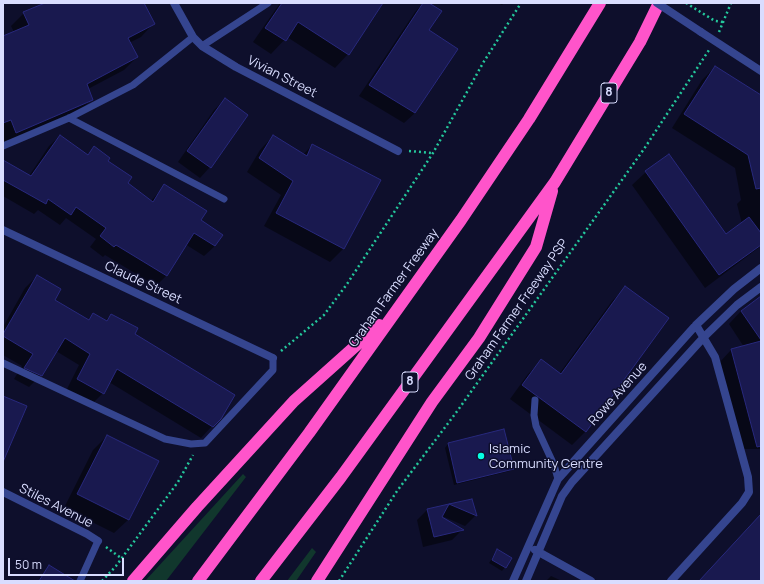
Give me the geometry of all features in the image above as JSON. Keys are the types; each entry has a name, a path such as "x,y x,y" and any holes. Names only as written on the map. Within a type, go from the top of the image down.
{"highway":[{"name":"Graham Farmer Freeway","path":"198,581 461,220 529,119 600,3"},
{"name":"8","path":"261,581 341,477 555,182 640,42 658,3"},
{"path":"317,581 432,402 479,338 536,246 555,182"},
{"path":"133,581 197,507 294,401 395,311"}],"street":[{"name":"Vivian Street","path":"174,3 193,37 202,46 236,67 398,151"},
{"path":"658,3 761,71"},
{"name":"Claude Street","path":"3,230 273,358"},
{"name":"Rowe Avenue","path":"513,581 529,548 558,479 696,325 734,289 761,268"},
{"name":"Rowe Avenue","path":"526,581 562,496 572,482 704,337 737,305 761,287"},
{"path":"671,581 742,503 749,492 748,477 715,357 696,325"},
{"name":"Stiles Avenue","path":"3,492 98,541"},
{"path":"529,548 539,552 590,581"}],"lane":[{"path":"202,46 268,3"},
{"path":"3,146 69,118 133,85 193,37"},
{"path":"69,118 224,199"},
{"path":"3,363 165,439 195,444 205,443 273,370 273,358"},
{"path":"535,400 534,415 536,426 554,465 558,479"},
{"path":"80,581 98,541"}],"path":[{"path":"273,358 324,315 348,284 433,153 483,64 521,3"},
{"path":"686,3 715,22 723,22"},
{"path":"720,31 731,3"},
{"name":"Graham Farmer Freeway PSP","path":"339,581 397,491 458,410 635,162 709,50"},
{"path":"398,151 433,153"},
{"path":"102,581 178,482 192,457 195,444"},
{"path":"98,541 121,558"}],"green space":[{"path":"243,474 246,477 166,581 145,581"},
{"path":"312,548 316,552 296,581 287,581"}],"building":[{"path":"45,3 144,3 155,24 128,38 138,57 87,84 93,100 16,133 11,120 3,123 3,36 29,25 23,12"},
{"path":"282,3 383,3 349,55 298,22 286,41 265,28"},
{"path":"423,3 429,3 442,11 429,30 458,49 415,113 369,85"},
{"path":"715,66 761,95 761,188 756,189 748,155 684,114"},
{"path":"225,98 248,115 211,168 187,151"},
{"path":"60,135 88,155 94,146 110,158 108,161 132,177 128,183 153,202 164,184 207,211 201,220 223,235 215,246 194,233 167,276 116,245 114,247 100,236 106,228 76,207 71,215 48,199 46,204 3,180 3,160 31,176"},
{"path":"273,135 307,156 312,144 381,180 344,249 276,213 293,181 259,158"},
{"path":"669,154 726,234 749,217 761,233 761,245 719,275 645,171"},
{"path":"37,275 61,289 55,300 89,320 93,313 107,321 111,314 138,328 135,334 235,395 221,419 213,427 117,369 104,394 77,379 90,354 65,338 42,376 24,368 33,354 3,336 3,334"},
{"path":"625,286 669,318 586,432 522,385 541,359 561,374"},
{"path":"761,296 761,340 741,311"},
{"path":"761,341 761,446 757,447 731,349"},
{"path":"3,396 27,406 3,462"},
{"name":"Islamic Community Centre","path":"504,429 514,469 457,483 448,443"},
{"path":"107,435 159,461 129,520 77,494"},
{"path":"472,499 477,516 449,504"},
{"path":"449,504 442,517 464,530 434,537 427,509"},
{"path":"761,514 761,581 699,581"},
{"path":"497,549 512,558 506,568 492,560"},
{"path":"49,565 75,581 39,581"}],"place":[{"name":"Islamic Community Centre","path":"481,456"}]}
